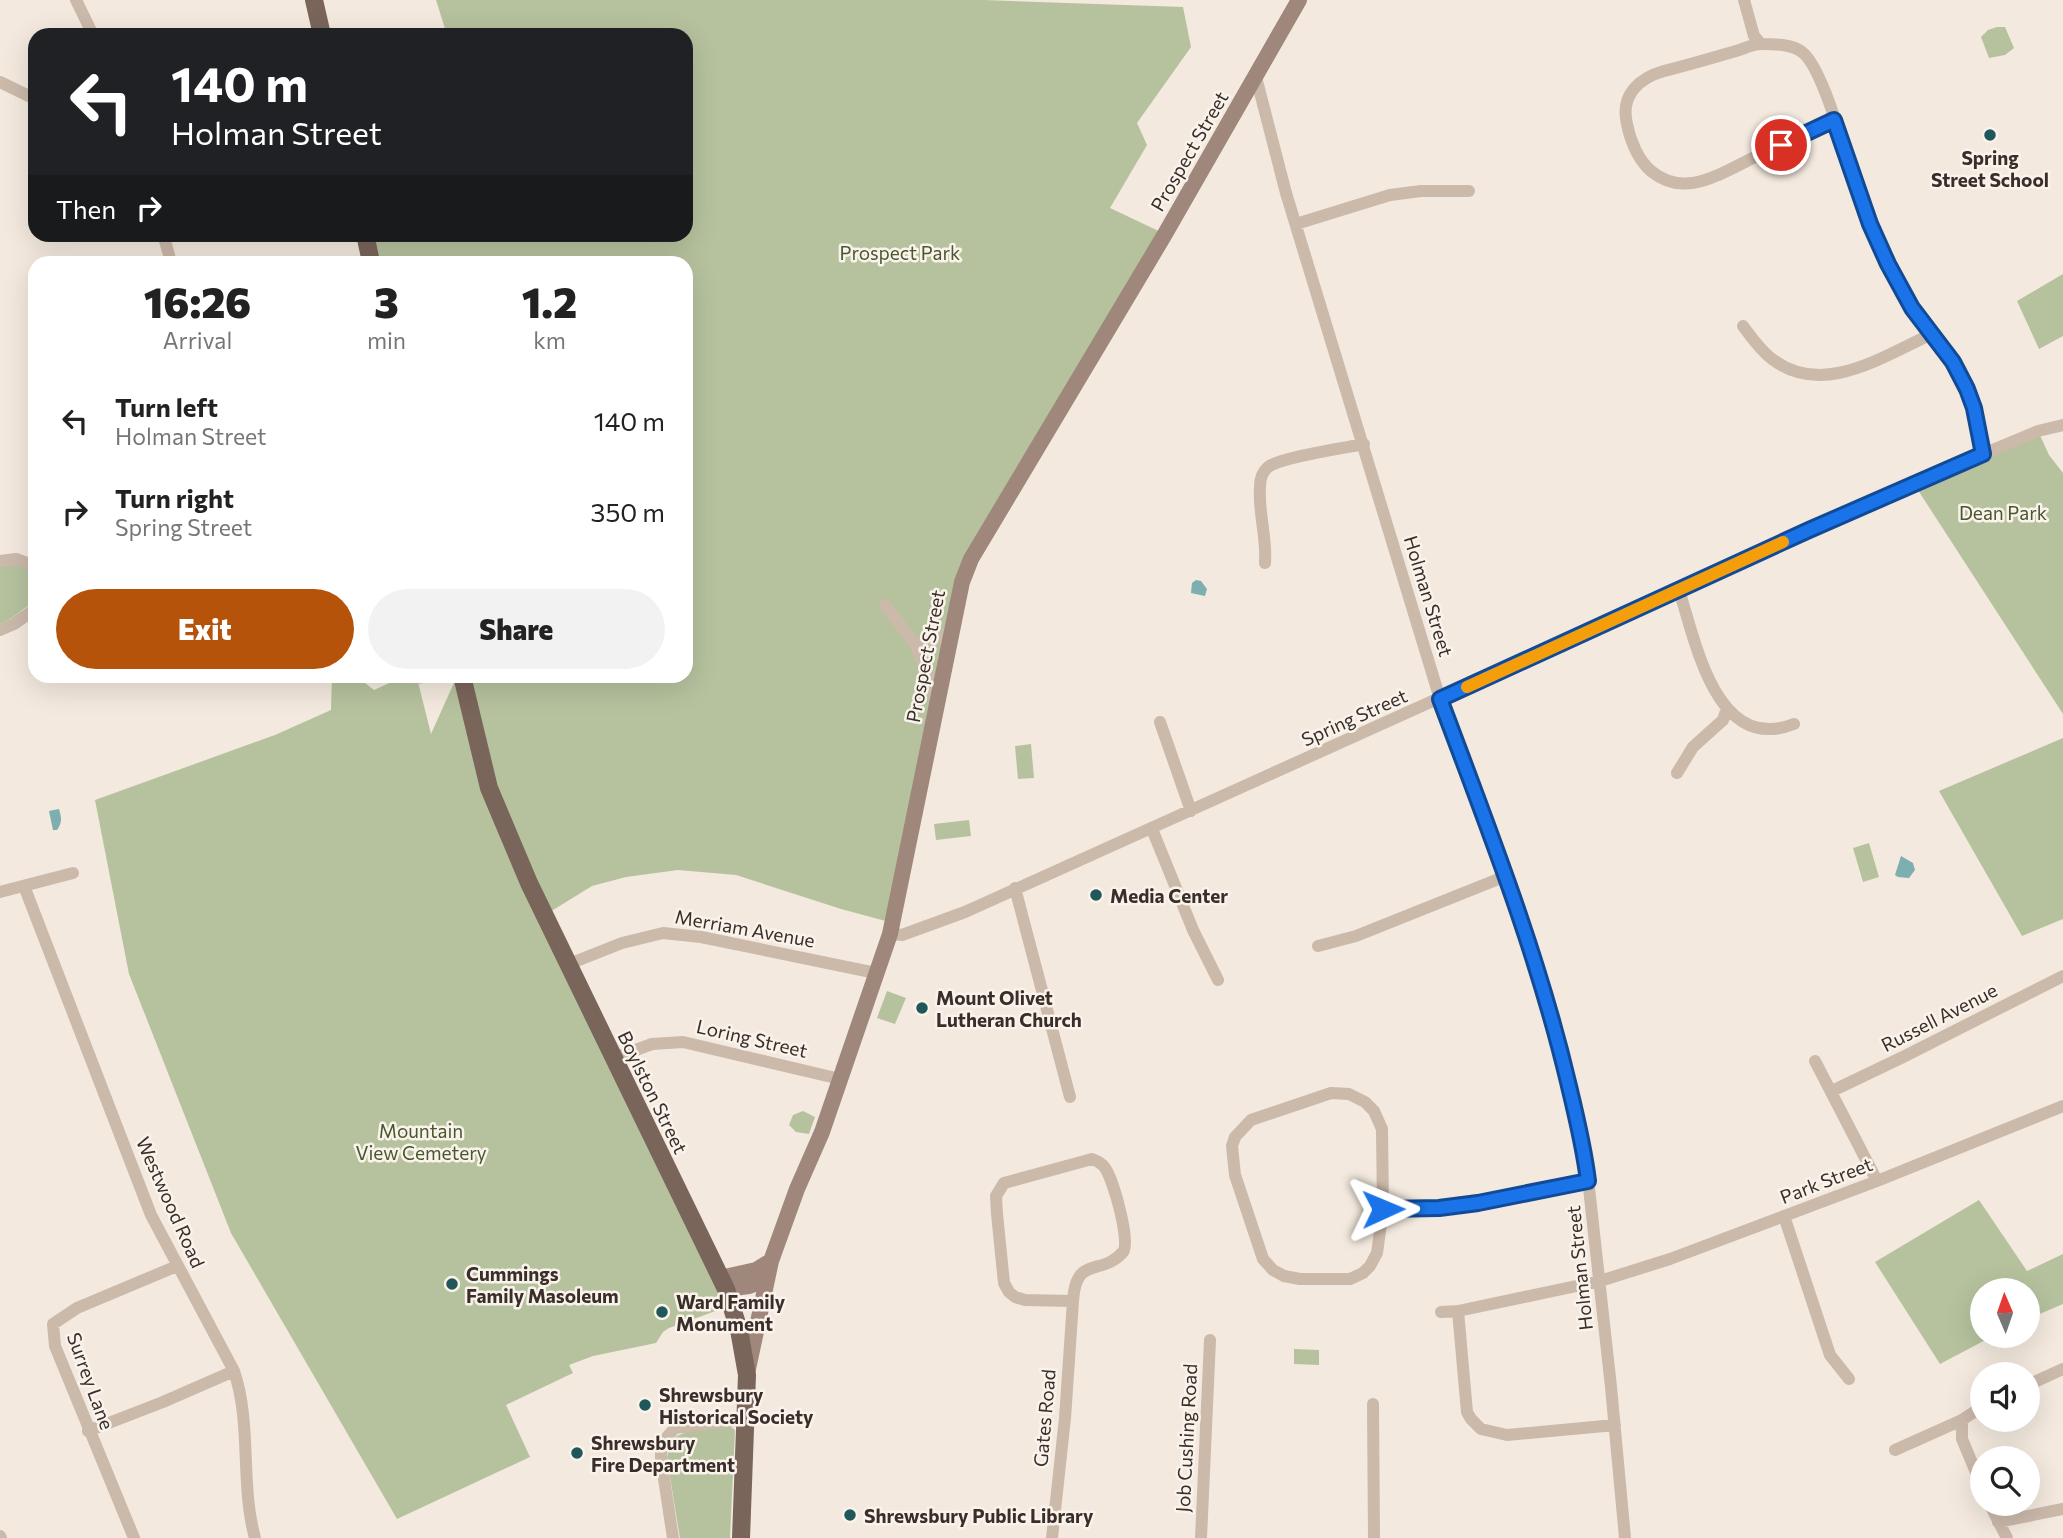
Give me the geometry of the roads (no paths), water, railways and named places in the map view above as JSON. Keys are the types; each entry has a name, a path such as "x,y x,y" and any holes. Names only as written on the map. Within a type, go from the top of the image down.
{"main road":[{"path":"314,0 320,28"},
{"name":"Boylston Street","path":"463,683 489,788 529,883 723,1283 739,1330 747,1375 741,1538"}],"street":[{"path":"76,0 90,28"},
{"name":"Prospect Street","path":"747,1375 771,1261 797,1189 822,1132 890,934 961,582 971,559 1241,103 1299,0"},
{"path":"1744,0 1754,36 1761,44"},
{"path":"1834,120 1713,177 1682,185 1669,183 1646,167 1626,122 1628,101 1636,84 1648,76 1761,44 1786,46 1802,52 1811,61 1834,120 1870,224 1888,264 1912,308 1953,362 1967,389 1974,408 1983,454"},
{"name":"Holman Street","path":"1256,77 1296,224 1440,699 1506,876 1557,1034 1588,1181 1625,1538"},
{"path":"0,82 28,96"},
{"path":"1241,103 1251,108 1264,108"},
{"path":"1296,224 1390,195 1421,191 1469,191"},
{"path":"1743,326 1760,348 1783,366 1801,373 1826,376 1858,368 1933,334"},
{"name":"Spring Street","path":"890,934 902,935 941,922 1983,454 2038,431 2063,425"},
{"path":"1265,563 1266,547 1259,485 1262,474 1269,466 1282,461 1364,444"},
{"path":"0,561 16,559 28,563"},
{"path":"1679,590 1711,685 1727,708 1756,729 1770,730 1794,724"},
{"path":"885,605 915,644 938,700"},
{"path":"0,630 28,614"},
{"path":"915,644 950,633"},
{"path":"1677,773 1693,747 1723,720 1727,708"},
{"path":"1160,722 1191,811"},
{"path":"1152,829 1193,930 1218,980"},
{"path":"0,892 73,873"},
{"path":"1318,946 1356,936 1506,876"},
{"name":"Westwood Road","path":"24,886 151,1215 234,1371 241,1396 248,1505 255,1538"},
{"path":"1015,888 1070,1097"},
{"name":"Merriam Avenue","path":"569,964 639,937 677,933 876,973"},
{"name":"Russell Avenue","path":"1832,1091 2063,976"},
{"name":"Loring Street","path":"614,1058 652,1044 683,1041 840,1079"},
{"path":"1815,1061 1877,1181"},
{"path":"1341,1093 1357,1097 1374,1111 1382,1129 1383,1209 1377,1253 1363,1273 1350,1279 1300,1279 1284,1276 1273,1270 1263,1259 1235,1175 1232,1152 1235,1137 1251,1119 1318,1096 1341,1093"},
{"name":"Park Street","path":"1441,1312 1458,1311 1600,1281 1877,1181 2063,1106"},
{"name":"Gates Road","path":"1052,1538 1065,1418 1073,1301 1074,1284 1082,1272 1113,1259 1126,1246 1124,1227 1107,1171 1100,1162 1092,1159 1004,1183 996,1196 1004,1283 1009,1292 1025,1300 1073,1301"},
{"path":"1383,1209 1439,1208 1478,1203 1588,1181"},
{"path":"1784,1216 1830,1355 1849,1379"},
{"path":"723,1283 771,1261"},
{"name":"Surrey Lane","path":"134,1538 54,1344 53,1324 77,1308 177,1266"},
{"path":"723,1283 748,1286 767,1279"},
{"path":"1458,1311 1467,1412 1475,1424 1495,1434 1507,1435 1615,1425"},
{"name":"Job Cushing Road","path":"1201,1538 1210,1340"},
{"path":"2040,1380 2063,1369"},
{"path":"88,1431 234,1371"},
{"path":"1373,1404 1374,1538"},
{"path":"1895,1450 1970,1415"},
{"path":"673,1538 661,1444 674,1428 745,1419"},
{"path":"1962,1420 1962,1439 1970,1458"},
{"path":"1998,1522 2063,1509"},
{"path":"1995,1516 2007,1538"}],"water":[{"path":"1201,581 1207,589 1205,596 1191,593 1192,583"},
{"path":"59,809 60,824 57,830 53,830 49,811"},
{"path":"1901,856 1913,863 1915,870 1909,878 1895,875"}],"place":[{"name":"Spring Street School","path":"1990,135"},
{"name":"Media Center","path":"1096,895"},
{"name":"Mount Olivet Lutheran Church","path":"922,1008"},
{"name":"Cummings Family Masoleum","path":"452,1284"},
{"name":"Ward Family Monument","path":"662,1312"},
{"name":"Shrewsbury Historical Society","path":"645,1405"},
{"name":"Shrewsbury Fire Department","path":"577,1453"},
{"name":"Shrewsbury Public Library","path":"850,1515"}],"park label":[{"name":"Prospect Park","path":"900,252"},
{"name":"Dean Park","path":"2003,512"},
{"name":"Mountain View Cemetery","path":"421,1141"}]}
